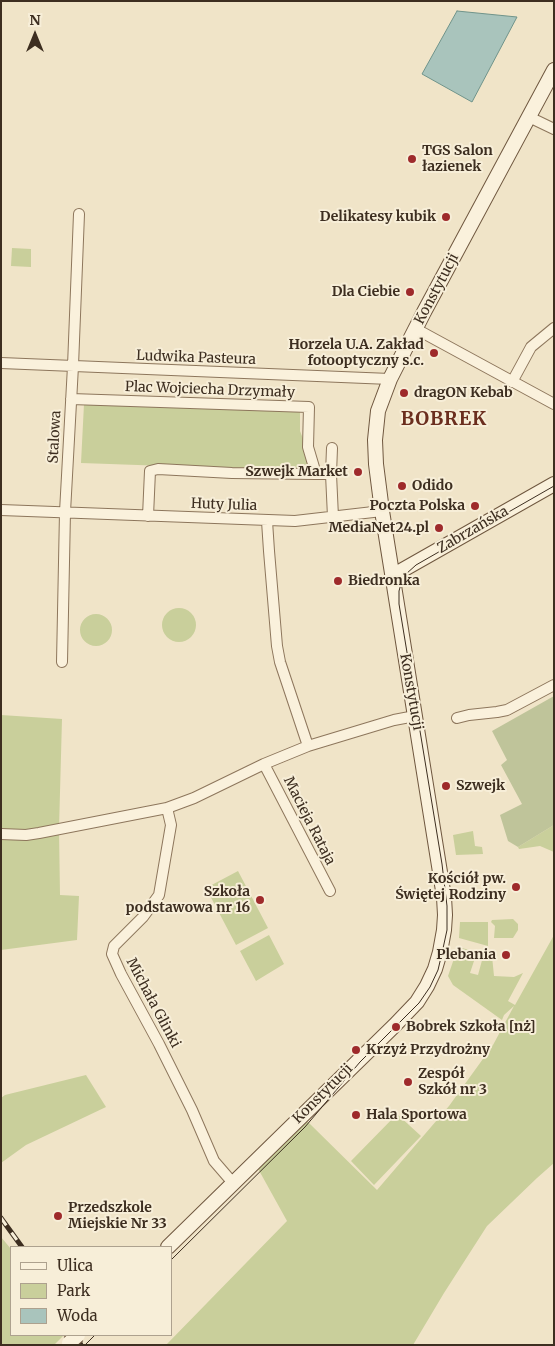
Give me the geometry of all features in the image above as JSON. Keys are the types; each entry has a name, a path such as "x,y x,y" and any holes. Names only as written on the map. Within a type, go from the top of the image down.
{"street":[{"name":"Konstytucji","path":"169,1246 395,1025 417,1002 428,986 435,969 443,936 445,906 382,511 374,440 378,411 390,379 554,70"},
{"path":"529,117 554,129"},
{"name":"Stalowa","path":"62,662 65,512 79,214"},
{"path":"512,382 531,347 554,328"},
{"path":"416,329 554,404"},
{"name":"Ludwika Pasteura","path":"1,363 390,379"},
{"name":"Plac Wojciecha Drzymały","path":"71,399 309,407 308,447 316,474"},
{"path":"332,448 333,517"},
{"path":"148,516 150,470 331,474"},
{"name":"Zabrzańska","path":"392,576 554,484"},
{"name":"Huty Julia","path":"1,510 295,521 382,511"},
{"path":"267,520 276,646 308,746"},
{"path":"457,718 507,710 554,685"},
{"path":"1,834 26,835 40,833 167,808 194,798 264,764 308,746 394,720 415,716"},
{"name":"Macieja Rataja","path":"264,764 330,890"},
{"name":"Michała Glinki","path":"167,808 171,825 159,895 144,917 114,946 112,954 192,1110 214,1161 233,1183"}],"green space":[{"path":"12,248 31,249 31,267 11,266"},
{"path":"84,404 300,412 300,431 307,449 308,471 81,463"},
{"path":"179,608 191,613 196,625 191,637 179,642 167,637 162,625 167,613"},
{"path":"96,614 102,615 107,619 111,624 111,636 107,641 102,645 96,646 90,645 85,641 81,636 80,630 81,624 85,619 90,615"},
{"path":"554,696 554,825 518,847 508,841 500,815 522,804 501,765 507,760 492,731"},
{"path":"1,715 62,719 59,829 60,895 79,896 77,940 1,950"},
{"path":"554,825 554,852 540,846 519,849 518,847"},
{"path":"473,831 475,846 482,847 483,854 456,855 453,835"},
{"path":"238,871 268,928 236,945 206,888"},
{"path":"513,919 518,924 518,930 513,938 494,938 495,926 491,922 492,920"},
{"path":"460,922 488,922 488,946 459,938"},
{"path":"269,935 284,964 256,981 240,951"},
{"path":"554,935 554,1163 487,1226 413,1345 166,1345 287,1221 256,1165 302,1117 377,1190 449,1106 493,1045 514,1006 504,1015 502,1020 453,985 448,976 458,947 477,952 470,973 478,975 484,953 492,956 494,976 514,977 523,973 508,1001 515,1005"},
{"path":"86,1075 106,1107 26,1145 1,1163 1,1098 5,1095"},
{"path":"397,1114 421,1136 374,1185 351,1161"},
{"path":"1,1237 10,1248 10,1336 63,1336 54,1345 1,1345"}],"water":[{"path":"457,11 517,17 472,102 422,74"}],"tram line":[{"path":"172,1259 305,1127 360,1062 419,1003 430,987 438,970 447,930 447,906 442,864 399,604 399,591 406,574 416,565 554,486"},
{"path":"85,1345 94,1336"}],"railway":[{"path":"1,1218 21,1246"},
{"path":"76,1336 81,1345"}],"place":[{"name":"TGS Salon łazienek","path":"412,159"},
{"name":"Delikatesy kubik","path":"446,217"},
{"name":"Dla Ciebie","path":"410,292"},
{"name":"Horzela U.A. Zakład fotooptyczny s.c.","path":"434,353"},
{"name":"dragON Kebab","path":"404,393"},
{"name":"Szwejk Market","path":"358,472"},
{"name":"Odido","path":"402,486"},
{"name":"Poczta Polska","path":"475,506"},
{"name":"MediaNet24.pl","path":"439,528"},
{"name":"Biedronka","path":"338,581"},
{"name":"Szwejk","path":"446,786"},
{"name":"Kościół pw. Świętej Rodziny","path":"516,887"},
{"name":"Szkoła podstawowa nr 16","path":"260,900"},
{"name":"Plebania","path":"506,955"},
{"name":"Bobrek Szkoła [nż]","path":"396,1027"},
{"name":"Krzyż Przydrożny","path":"356,1050"},
{"name":"Zespół Szkół nr 3","path":"408,1082"},
{"name":"Hala Sportowa","path":"356,1115"},
{"name":"Przedszkole Miejskie Nr 33","path":"58,1216"}],"district":[{"name":"BOBREK","path":"444,420"}]}
